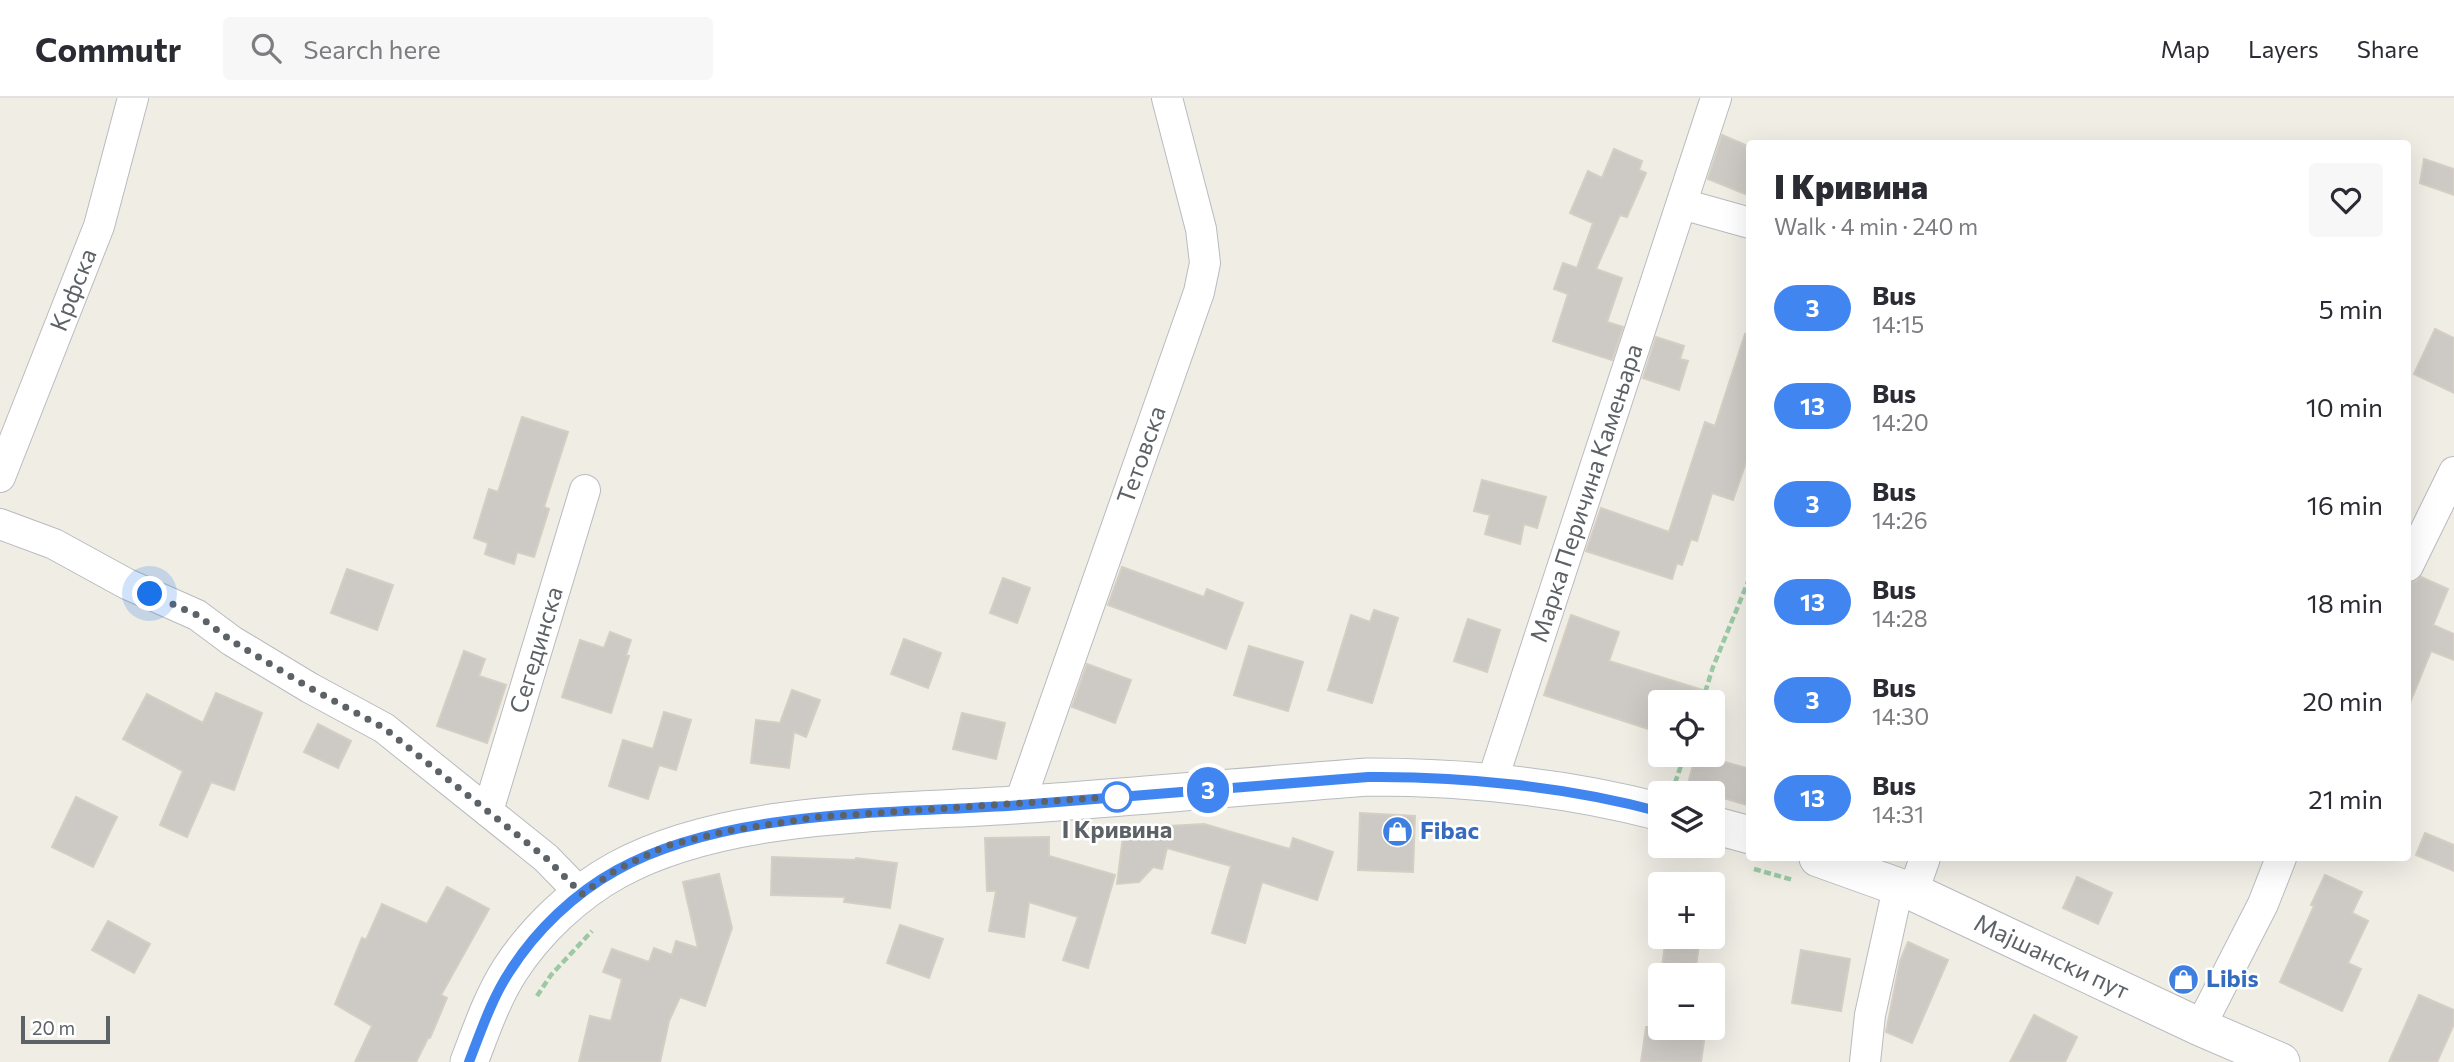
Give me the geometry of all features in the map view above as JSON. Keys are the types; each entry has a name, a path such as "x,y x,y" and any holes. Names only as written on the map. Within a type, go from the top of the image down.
{"street":[{"name":"Крфска","path":"0,477 99,226 133,98"},
{"name":"Тетовска","path":"1019,805 1195,305 1205,263 1201,229 1167,98"},
{"name":"Марка Перичина Камењара","path":"1492,782 1716,98"},
{"path":"1682,204 1746,222"},
{"path":"2411,560 2454,472"},
{"name":"Сегединска","path":"488,811 585,490"},
{"path":"0,524 54,544 127,584 197,615 232,641 384,728 546,858 590,909"},
{"path":"469,1062 487,1016 510,971 543,928 590,909 616,870 666,846 727,831 818,817 1019,805 1368,777 1492,782 1625,802 1648,808"},
{"path":"1725,846 1746,851"},
{"path":"1865,1062 1870,1015 1905,890 1923,861"},
{"path":"2200,1027 2263,904 2280,861"},
{"name":"Мајшански пут","path":"1809,870 1905,890 2281,1062"}],"path":[{"path":"1706,690 1746,587"},
{"path":"1780,861 1809,870"},
{"path":"530,1005 590,909"}],"building":[{"path":"1722,135 1746,145 1746,194 1708,179"},
{"path":"1614,149 1642,161 1639,170 1646,173 1627,217 1620,215 1596,269 1622,278 1607,322 1623,327 1612,360 1553,341 1568,294 1554,289 1563,263 1577,268 1593,223 1570,213 1588,171 1602,178"},
{"path":"2424,159 2454,169 2454,195 2420,183"},
{"path":"2435,329 2454,338 2454,393 2414,374"},
{"path":"1746,334 1746,463 1733,500 1712,493 1697,541 1691,539 1682,565 1677,563 1672,579 1586,551 1601,508 1669,532 1705,422 1715,426"},
{"path":"1656,337 1684,346 1680,359 1688,361 1679,390 1643,378"},
{"path":"522,417 568,432 544,507 549,509 534,557 517,552 514,564 485,554 488,543 474,538 489,489 498,492"},
{"path":"1482,480 1546,497 1537,528 1524,524 1520,544 1485,534 1490,515 1474,511"},
{"path":"1122,567 1204,597 1207,589 1243,603 1226,649 1108,605"},
{"path":"347,569 393,585 377,630 331,613"},
{"path":"2421,577 2448,589 2433,625 2454,634 2454,660 2431,651 2411,700 2411,582"},
{"path":"1003,578 1030,588 1017,623 990,613"},
{"path":"1374,610 1398,618 1372,703 1328,690 1351,615 1370,622"},
{"path":"1571,615 1619,632 1609,661 1703,690 1648,690 1648,729 1544,695"},
{"path":"1468,619 1500,630 1487,672 1454,661"},
{"path":"610,632 631,640 626,655 629,656 611,713 562,697 580,640 604,648"},
{"path":"904,639 941,653 928,688 891,674"},
{"path":"1249,646 1303,662 1288,711 1234,695"},
{"path":"464,651 485,659 479,676 506,685 487,743 437,726"},
{"path":"1087,664 1131,680 1115,723 1072,707"},
{"path":"792,690 820,700 806,737 794,732 789,768 751,763 756,720 780,723"},
{"path":"216,693 262,713 234,790 211,782 187,837 160,825 183,771 123,739 147,694 203,723"},
{"path":"664,712 691,720 676,770 659,765 648,799 609,786 623,740 653,749"},
{"path":"962,713 1005,723 996,759 953,749"},
{"path":"318,724 351,741 338,768 304,752"},
{"path":"1725,762 1746,768 1746,805 1725,799 1725,781 1689,781 1692,767 1725,767"},
{"path":"76,797 117,817 93,867 52,847"},
{"path":"1360,813 1415,816 1413,872 1358,870"},
{"path":"1204,824 1290,849 1293,838 1333,852 1317,900 1262,882 1245,943 1212,933 1231,866 1167,848 1162,869 1153,867 1139,882 1117,884 1123,836 1113,833 1114,829"},
{"path":"2425,833 2454,845 2454,871 2416,855"},
{"path":"1049,837 1049,856 1115,875 1088,968 1063,960 1078,917 1029,902 1024,937 989,931 996,891 987,891 985,838"},
{"path":"772,857 856,858 897,863 890,908 844,902 845,897 771,895"},
{"path":"719,874 732,928 705,1006 680,997 669,1021 660,1062 579,1062 590,1016 611,1021 622,979 603,972 612,949 649,962 654,948 672,955 676,941 698,948 683,882"},
{"path":"2325,875 2362,892 2352,913 2368,921 2348,963 2361,969 2342,1011 2280,982"},
{"path":"2077,877 2112,893 2098,924 2063,908"},
{"path":"447,887 489,909 441,995 447,998 430,1038 416,1062 355,1062 372,1026 335,1004 362,938 366,940 382,904 427,924"},
{"path":"108,921 150,944 134,973 92,950"},
{"path":"900,925 943,939 929,978 887,963"},
{"path":"1908,942 1948,960 1912,1043 1886,1032 1900,961"},
{"path":"1664,949 1698,949 1697,963 1663,963"},
{"path":"1801,950 1850,959 1841,1011 1792,1003"},
{"path":"2419,995 2454,1010 2454,1024 2437,1062 2389,1062"},
{"path":"2034,1015 2077,1037 2065,1062 2010,1062"},
{"path":"1646,1027 1648,1040 1704,1040 1701,1062 1641,1062"}],"bus line":[{"name":"3","path":"469,1062 487,1016 510,971 543,928 582,894 616,870 666,846 727,831 818,817 1019,805 1368,777 1492,782 1625,802 1648,808"}],"place":[{"name":"I Кривина","path":"1117,797"},
{"name":"Fibac","path":"1397,831"},
{"name":"Libis","path":"2183,979"}],"route":[{"path":"150,594 197,615 232,641 384,728 546,858 582,894 616,870 666,846 727,831 818,817 1126,796 1117,797"}]}
